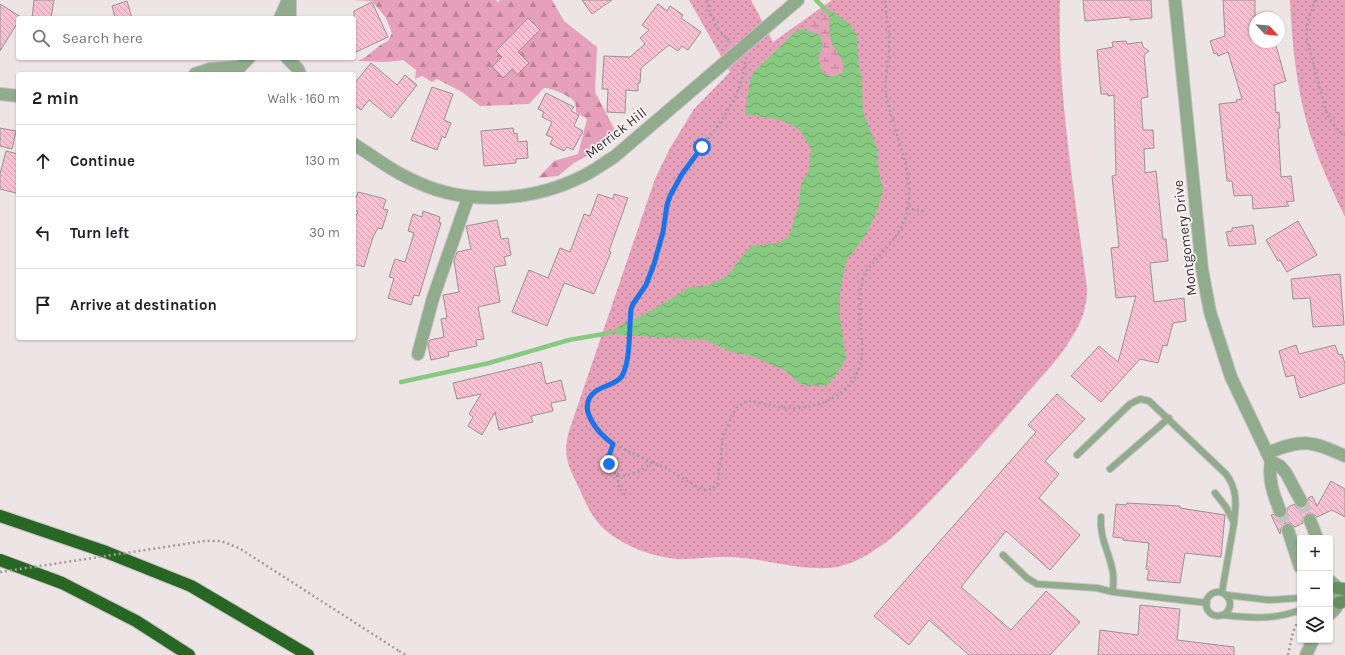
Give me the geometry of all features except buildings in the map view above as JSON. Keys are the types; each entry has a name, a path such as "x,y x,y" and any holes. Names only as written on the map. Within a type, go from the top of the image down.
{"highway":[{"path":"0,516 106,552 191,586 308,655"},
{"path":"0,560 62,583 136,620 189,655"}],"street":[{"path":"281,16 289,0"},
{"path":"289,0 290,16"},
{"name":"Montgomery Drive","path":"1175,0 1202,269 1210,312 1231,377 1269,457 1286,473 1301,501"},
{"name":"Merrick Hill","path":"356,145 396,172 420,184 468,198 500,198 519,196 557,187 584,176 614,157 795,2"},
{"path":"202,72 210,69 238,71 247,60"},
{"path":"291,60 299,72"},
{"path":"0,94 16,96"},
{"path":"418,354 434,298 468,198"},
{"path":"1269,457 1283,446 1307,442 1326,447 1345,456"},
{"name":"Montgomery Drive","path":"1269,457 1270,487 1280,511"},
{"path":"1310,520 1316,535"},
{"path":"1288,530 1297,558"},
{"path":"1333,612 1342,602 1337,586"},
{"path":"1305,643 1305,655"},
{"path":"1305,655 1311,643"}],"lane":[{"path":"1077,455 1140,399 1149,401 1169,418 1226,474 1232,482 1236,504 1224,594"},
{"path":"1110,469 1169,418"},
{"path":"1215,493 1226,507 1234,523"},
{"path":"1101,517 1100,529 1102,541 1113,573 1113,592"},
{"path":"1003,555 1027,578 1037,584 1097,588 1113,592 1206,602"},
{"path":"1206,602 1209,596 1215,593 1269,600 1297,598"},
{"path":"1222,615 1228,612 1230,606 1230,600 1224,594"},
{"path":"1206,602 1211,613 1216,616 1276,617 1297,611"}],"path":[{"path":"740,84 726,114 682,174 670,196 667,205 663,232 654,264 646,285 633,304 626,360 622,375 614,383 596,391 588,402 589,413 594,426 597,431 613,444 652,462 703,490 712,489 718,483 723,436 732,416 740,404 747,401 781,407 808,408 823,403 849,386 856,378 862,362 860,303 863,278 870,265 896,236 905,219 909,195 904,160 886,94 885,73 889,42 885,0"},
{"path":"1316,0 1308,22 1307,40 1327,114 1337,130 1345,135"},
{"path":"908,208 926,212"},
{"path":"613,444 608,459 609,464 617,475 619,488 626,495"},
{"path":"617,475 628,475 647,467 652,462"},
{"path":"0,572 205,541 221,541 253,557 406,655"},
{"path":"1288,655 1293,632 1297,624"}],"green space":[{"path":"351,0 496,0 498,3 500,0 552,0 564,21 597,47 595,92 619,138 574,163 558,176 538,178 554,161 578,154 587,119 576,112 573,100 561,93 544,88 529,104 480,106 462,92 437,79 432,82 422,76 415,79 416,70 403,60 387,62 357,61 366,57 383,43 388,41 392,33 386,18 372,1"},
{"path":"689,0 751,0 773,42 832,0 1060,0 1061,73 1064,109 1087,289 1085,308 1081,320 1076,331 1055,362 940,491 907,524 883,545 856,561 841,566 818,568 793,566 735,557 680,559 659,556 637,549 617,539 600,525 586,504 568,462 566,448 569,431 655,179 670,148 694,109 730,72"},
{"path":"1290,0 1345,0 1345,217 1320,161 1300,96 1295,64"},
{"path":"826,13 829,13 831,40 844,66 842,73 831,77 827,76 822,69 820,49 815,32 805,29"}],"water":[{"path":"832,11 850,24 857,35 857,51 862,81 863,111 877,148 878,168 883,190 877,212 865,236 846,261 840,292 840,318 846,359 834,378 827,385 807,386 798,382 784,370 752,356 732,352 705,340 609,333 623,324 649,312 690,287 706,286 722,279 729,274 743,255 752,246 778,243 787,238 790,234 799,204 801,184 809,170 811,149 800,130 791,124 780,120 745,114 750,80 754,72 796,31 805,29 820,35 823,46 818,58 823,72 832,76 842,73 842,61 830,38 829,13"}],"waterway":[{"path":"816,0 829,13"},
{"path":"401,382 489,363 569,340 609,333"}],"tunnel":[{"path":"1301,501 1310,520"},
{"path":"1280,511 1288,530"}],"route":[{"path":"609,464 608,459 613,444 597,431 594,426 589,413 588,402 596,391 614,383 622,375 625,368 631,309 646,285 654,264 663,232 667,205 670,196 682,174 702,147"}]}
